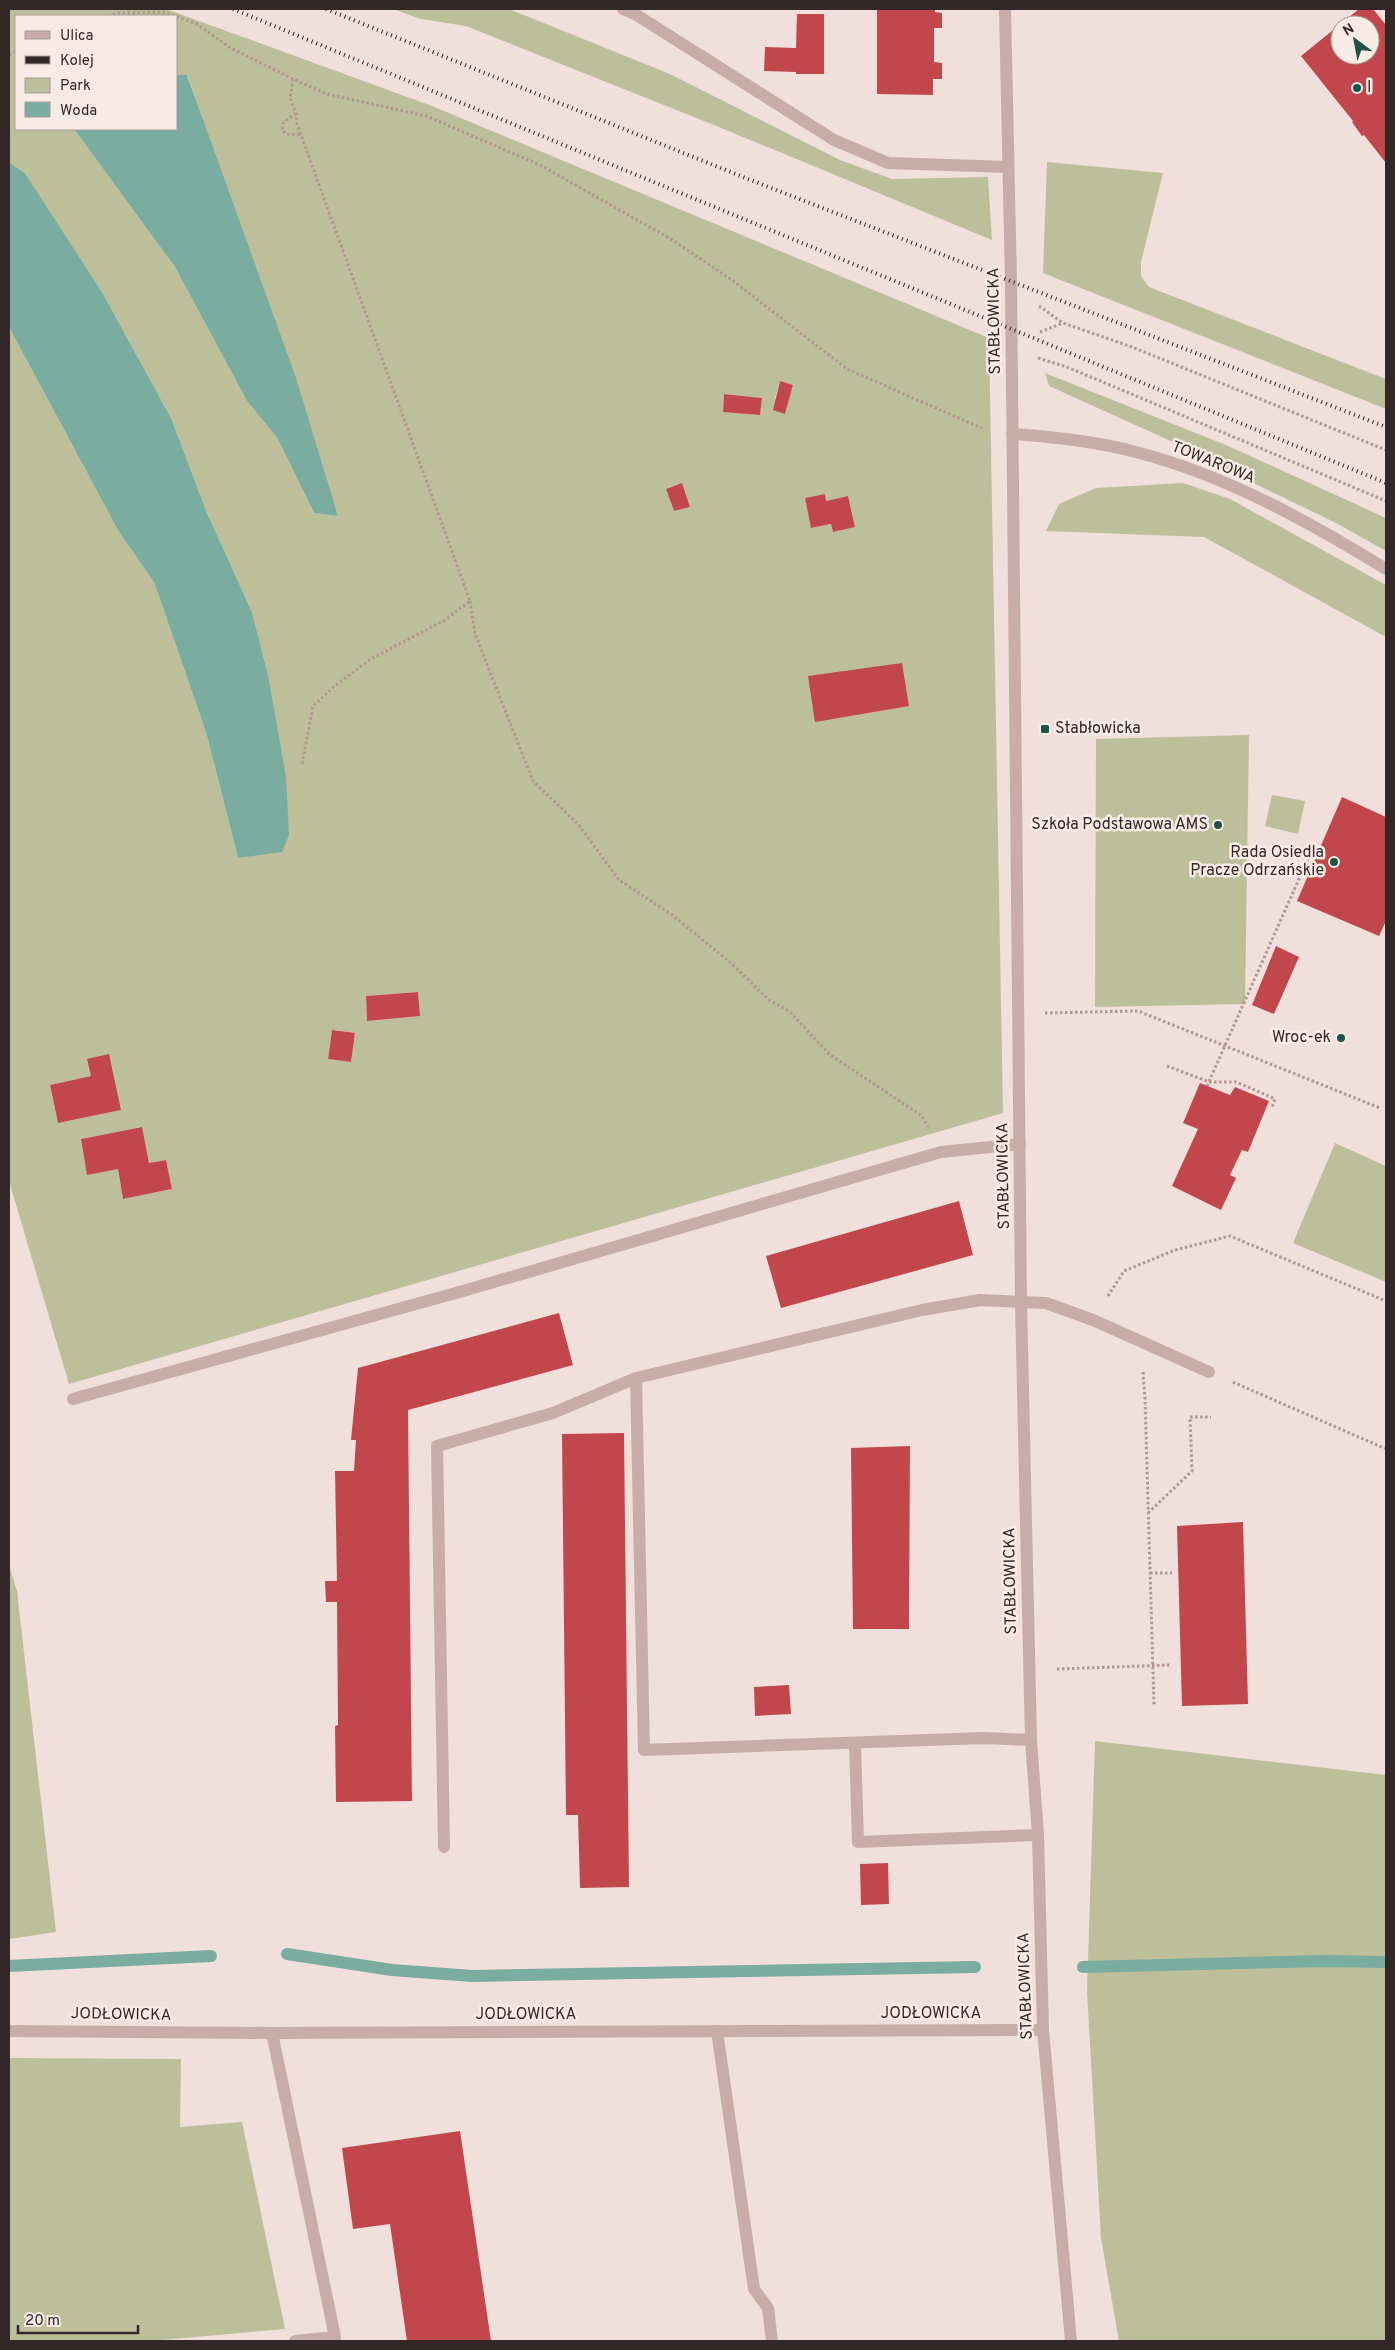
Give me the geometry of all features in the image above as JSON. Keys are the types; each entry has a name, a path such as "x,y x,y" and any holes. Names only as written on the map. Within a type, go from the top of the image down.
{"street":[{"path":"623,9 636,11 834,140 888,163 1008,167"},
{"name":"STABŁOWICKA","path":"1004,9 1012,434 1021,1304 1031,1740 1038,1835 1043,2030 1071,2341"},
{"name":"TOWAROWA","path":"1012,434 1086,441 1181,465 1234,486 1332,536 1386,569"},
{"path":"73,1399 463,1292 940,1152 1020,1144"},
{"path":"444,1848 437,1446 553,1413 636,1378 922,1310 980,1300 1021,1304 1046,1303 1093,1320 1209,1372"},
{"path":"636,1378 644,1750 985,1738 1031,1740"},
{"path":"855,1742 858,1842 1038,1835"},
{"name":"JODŁOWICKA","path":"9,2031 272,2033 1043,2030"},
{"path":"718,2031 754,2289 768,2308 772,2341"},
{"path":"272,2033 335,2337 295,2341"}],"path":[{"path":"112,15 119,13 164,12 172,15"},
{"path":"178,17 197,24 229,47 293,80 327,94 426,116 540,165 671,239 732,280 847,369 983,428 1012,434"},
{"path":"293,80 290,98 301,135 470,601 475,634 533,781 578,824 619,880 672,915 731,963 769,1000 789,1011 829,1054 922,1116 940,1152"},
{"path":"296,113 283,122 282,128 286,134 301,135"},
{"path":"1034,304 1062,323 1132,347 1386,450"},
{"path":"1034,334 1062,323"},
{"path":"1035,357 1067,367 1386,501"},
{"path":"302,765 313,706 336,685 371,659 445,620 470,601"},
{"path":"1208,1084 1311,852 1316,854"},
{"path":"1044,1013 1138,1010 1380,1108"},
{"path":"1167,1066 1208,1084 1236,1082 1275,1099 1272,1108"},
{"path":"1093,1320 1124,1271 1175,1250 1230,1236 1386,1302"},
{"path":"1133,1338 1130,1347 1144,1375 1154,1706"},
{"path":"1209,1372 1386,1449"},
{"path":"1148,1513 1192,1471 1190,1417 1211,1417"},
{"path":"1150,1573 1172,1573"},
{"path":"1056,1669 1170,1665"}],"green space":[{"path":"9,9 166,9 432,106 989,338 1003,1113 69,1384 9,1181 9,327 119,532 154,582 206,732 238,858 268,675 252,612 207,513 171,418 102,292 25,173 9,162","holes":["15,15 178,15 178,75 188,76 338,516 314,513 278,439 247,401 175,267 75,130 15,130","780,381 793,385 785,414 775,398","724,394 762,398 760,414 723,412","682,483 690,507 674,511 666,489","825,494 826,501 848,496 855,527 833,532 831,524 812,528 805,498","418,992 420,1016 367,1021 366,996","332,1030 355,1033 351,1062 328,1059","88,1059 121,1110 58,1123 50,1085 91,1076","141,1127 149,1163 166,1160 172,1189 123,1199 118,1169 87,1174 81,1139"]},
{"path":"393,9 509,9 670,74 840,160 892,179 988,177 992,240 719,127 466,26 421,19"},
{"path":"1047,162 1163,173 1141,262 1141,276 1149,287 1386,379 1386,409 1043,273"},
{"path":"1045,373 1226,445 1386,518 1386,551 1338,524 1237,475 1204,456 1049,386"},
{"path":"1183,483 1230,499 1386,585 1386,637 1204,537 1046,531 1059,504 1096,488"},
{"path":"1249,735 1245,1004 1095,1007 1096,739"},
{"path":"1272,795 1305,801 1298,834 1265,826"},
{"path":"1335,1143 1386,1166 1386,1282 1293,1243"},
{"path":"9,1565 17,1591 56,1932 9,1939"},
{"path":"1095,1741 1386,1775 1386,2341 1119,2341 1101,2238 1087,1991"},
{"path":"9,2058 181,2059 180,2127 242,2122 285,2329 151,2341 9,2341"}],"water":[{"path":"178,75 187,75 296,378 338,516 314,513 278,439 247,401 175,267 75,130 178,130"},
{"path":"9,162 25,173 102,292 171,418 207,513 252,612 268,675 286,777 289,835 282,852 238,858 206,732 154,582 119,532 9,327"}],"building":[{"path":"877,9 935,9 935,12 942,13 942,28 934,28 934,62 942,63 942,79 933,79 933,95 877,94"},
{"name":"I","path":"1359,9 1373,9 1378,15 1352,15"},
{"path":"797,14 824,14 824,74 764,71 765,47 796,48"},
{"name":"I","path":"1380,18 1386,25 1386,163 1364,135 1362,136 1353,121 1301,56 1330,32 1330,65 1380,65"},
{"path":"780,381 793,385 785,414 773,410"},
{"path":"724,394 762,398 760,415 723,412"},
{"path":"682,483 690,507 674,511 666,489"},
{"path":"825,494 826,501 848,496 855,527 833,532 831,524 811,528 805,498"},
{"path":"902,663 909,706 815,722 808,676"},
{"path":"1342,797 1386,817 1386,921 1379,936 1297,901"},
{"path":"1276,946 1299,957 1274,1014 1252,1005"},
{"path":"418,992 420,1016 367,1021 366,996"},
{"path":"332,1030 355,1033 351,1062 328,1059"},
{"path":"109,1054 121,1110 58,1123 50,1085 91,1076 87,1059"},
{"path":"1200,1083 1230,1095 1235,1087 1269,1101 1248,1152 1242,1150 1230,1175 1236,1178 1221,1210 1172,1186 1198,1129 1183,1123"},
{"path":"142,1127 149,1163 166,1160 172,1189 123,1199 118,1169 87,1175 81,1139"},
{"path":"959,1201 973,1255 781,1308 766,1256"},
{"path":"559,1313 573,1365 408,1410 412,1801 336,1802 335,1726 338,1725 337,1602 326,1602 325,1581 337,1581 335,1471 354,1471 356,1440 351,1440 358,1368"},
{"path":"624,1433 629,1887 580,1888 578,1815 566,1815 562,1434"},
{"path":"910,1446 909,1629 853,1629 851,1448"},
{"path":"1243,1522 1248,1704 1182,1706 1177,1526"},
{"path":"789,1685 791,1714 755,1716 754,1687"},
{"path":"888,1863 889,1904 861,1905 860,1864"},
{"path":"460,2131 491,2341 407,2341 390,2224 353,2229 342,2148"}],"waterway":[{"path":"287,1954 392,1970 472,1976 975,1967"},
{"path":"9,1966 211,1956"},
{"path":"1083,1967 1324,1961 1386,1962"}],"railway":[{"path":"233,9 1386,483"},
{"path":"326,9 748,179 1386,427"}],"place":[{"name":"I","path":"1357,88"},
{"name":"Stabłowicka","path":"1045,729"},
{"name":"Szkoła Podstawowa AMS","path":"1218,825"},
{"name":"Rada Osiedla Pracze Odrzańskie","path":"1334,862"},
{"name":"Wroc-ek","path":"1341,1038"}]}
